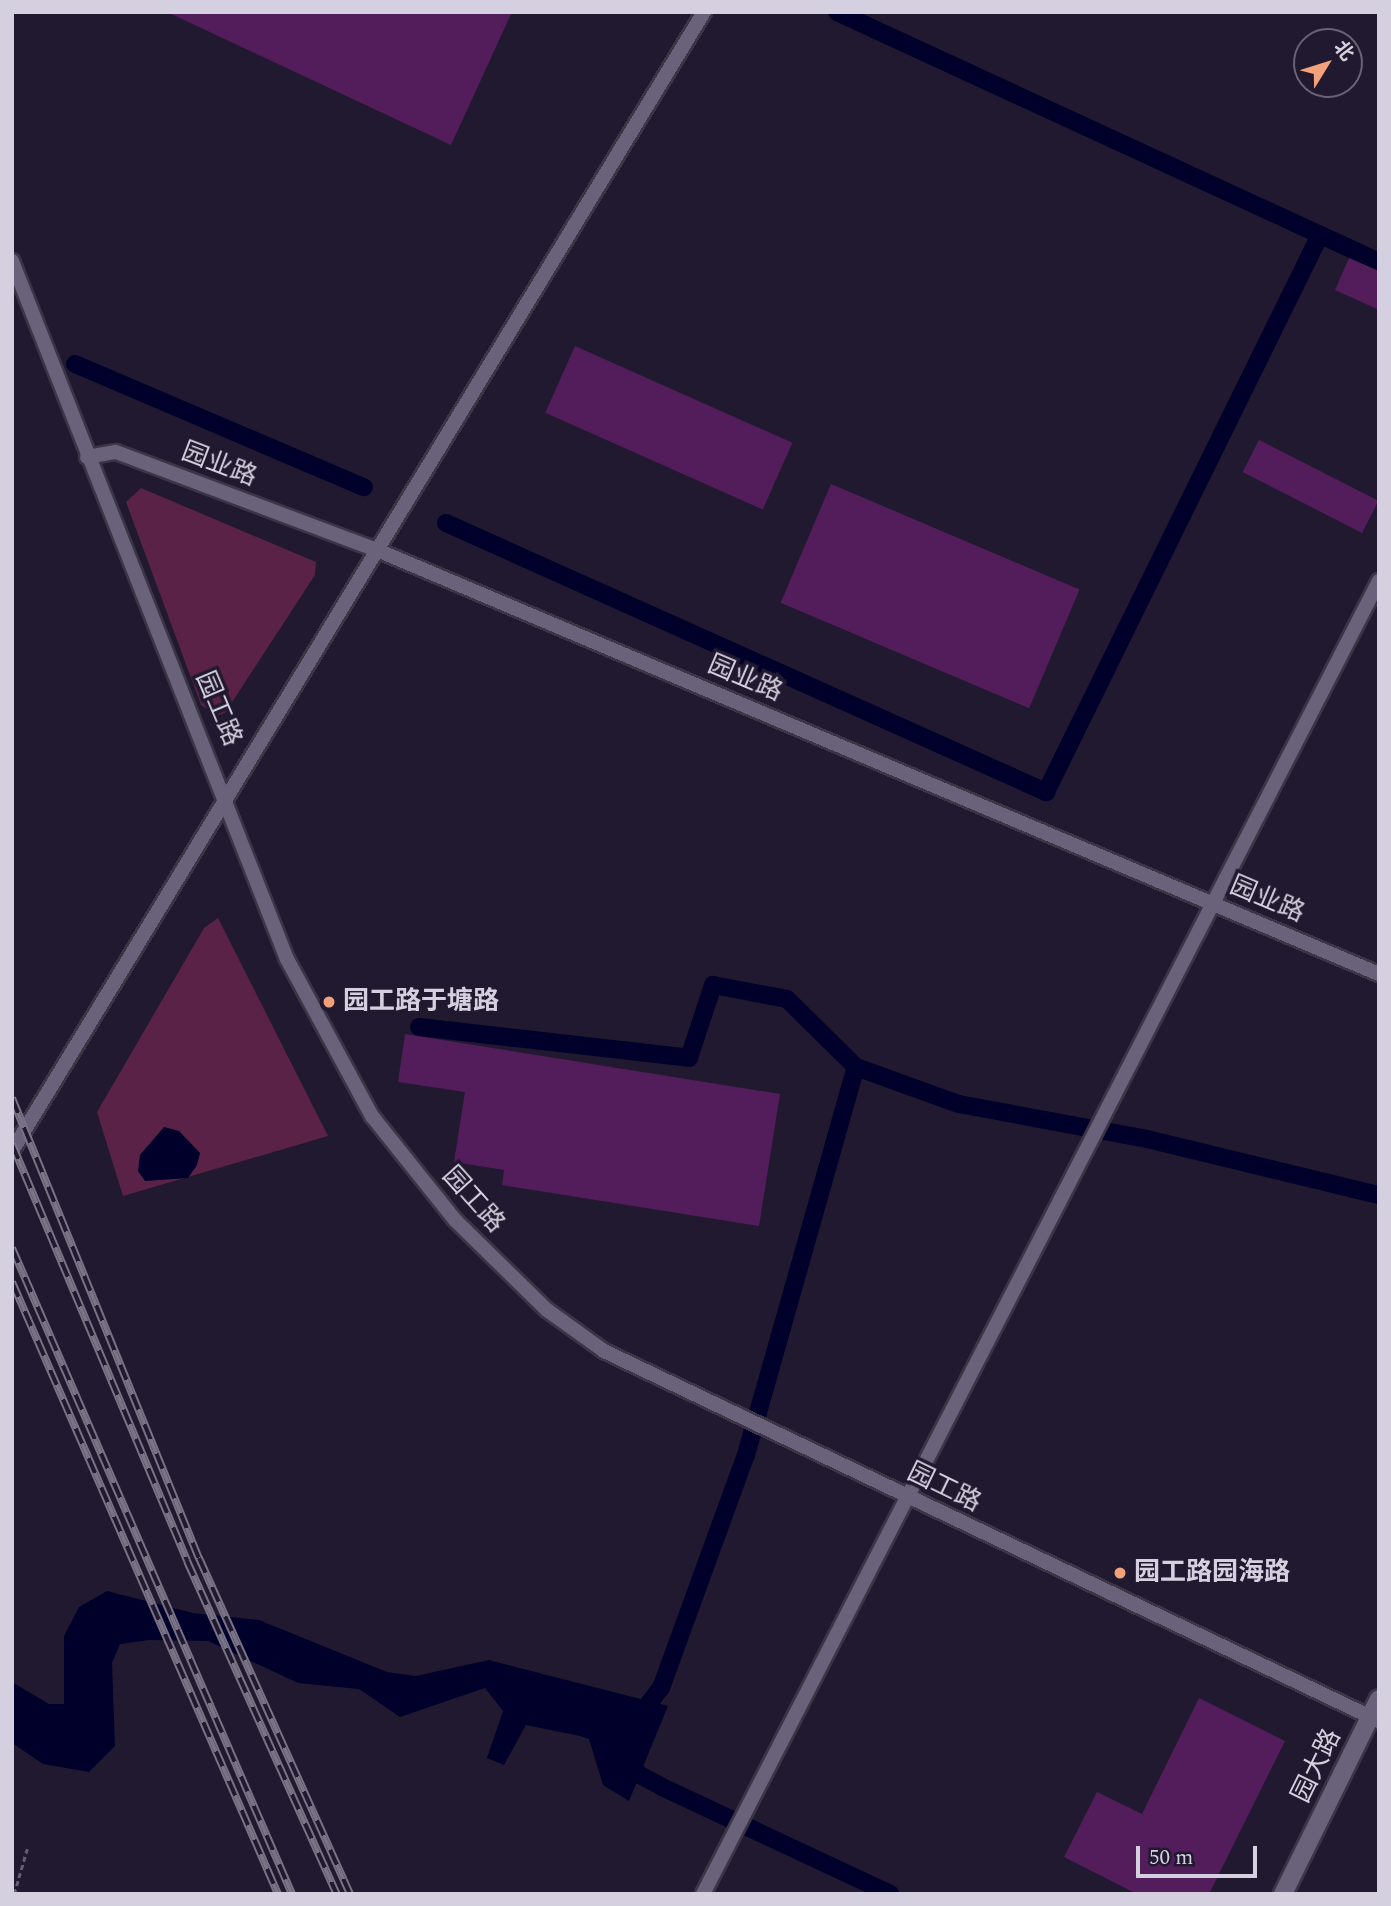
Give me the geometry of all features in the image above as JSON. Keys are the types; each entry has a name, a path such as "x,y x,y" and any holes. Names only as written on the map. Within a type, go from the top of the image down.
{"street":[{"path":"12,1151 704,12"},
{"name":"园工路","path":"12,261 87,457 228,796 312,1012 372,1115 414,1171 547,1310 604,1351 1374,1719"},
{"name":"园业路","path":"87,457 116,452 377,550 1379,974"},
{"path":"703,1894 718,1855 907,1497 1107,1102 1213,904 1379,581"},
{"name":"园大路","path":"1283,1894 1374,1719 1379,1699"}],"path":[{"path":"14,1894 27,1849"}],"shaded area":[{"path":"141,488 316,562 315,575 225,713 217,716 201,705 126,502"},
{"path":"218,918 328,1136 123,1196 97,1112 204,928"}],"water":[{"path":"164,1127 179,1131 200,1153 197,1165 188,1178 145,1181 138,1171 140,1155"},
{"path":"107,1591 193,1613 259,1620 387,1672 416,1676 489,1660 668,1706 629,1801 603,1785 589,1739 580,1736 526,1725 504,1765 487,1758 503,1711 485,1688 400,1717 359,1689 298,1683 208,1641 149,1640 120,1644 112,1663 115,1746 89,1772 43,1764 12,1743 12,1682 49,1704 64,1704 64,1636 79,1607"}],"building":[{"path":"167,12 512,12 451,145"},
{"path":"1349,258 1379,271 1379,310 1335,290"},
{"path":"575,346 792,443 763,509 545,413"},
{"path":"1259,440 1378,501 1362,533 1243,472"},
{"path":"831,484 1080,589 1029,708 781,603"},
{"path":"405,1034 780,1094 759,1226 502,1185 504,1170 454,1162 465,1092 398,1082"},
{"path":"1199,1698 1285,1741 1209,1894 1137,1894 1064,1857 1097,1792 1142,1814"}],"waterway":[{"path":"837,12 1379,262"},
{"path":"446,523 1046,792 1320,235"},
{"path":"75,364 364,487"},
{"path":"419,1027 689,1058 713,985 787,999 856,1067 959,1104 1147,1139 1379,1195"},
{"path":"638,1718 661,1688 746,1455 856,1067"},
{"path":"629,1755 638,1774 662,1787 890,1894"}],"railway":[{"path":"12,1098 199,1558 350,1894"},
{"path":"12,1144 187,1561 337,1894"},
{"path":"12,1248 292,1894"},
{"path":"12,1282 278,1894"}],"place":[{"name":"园工路于塘路","path":"329,1002"},
{"name":"园工路园海路","path":"1120,1573"}]}
